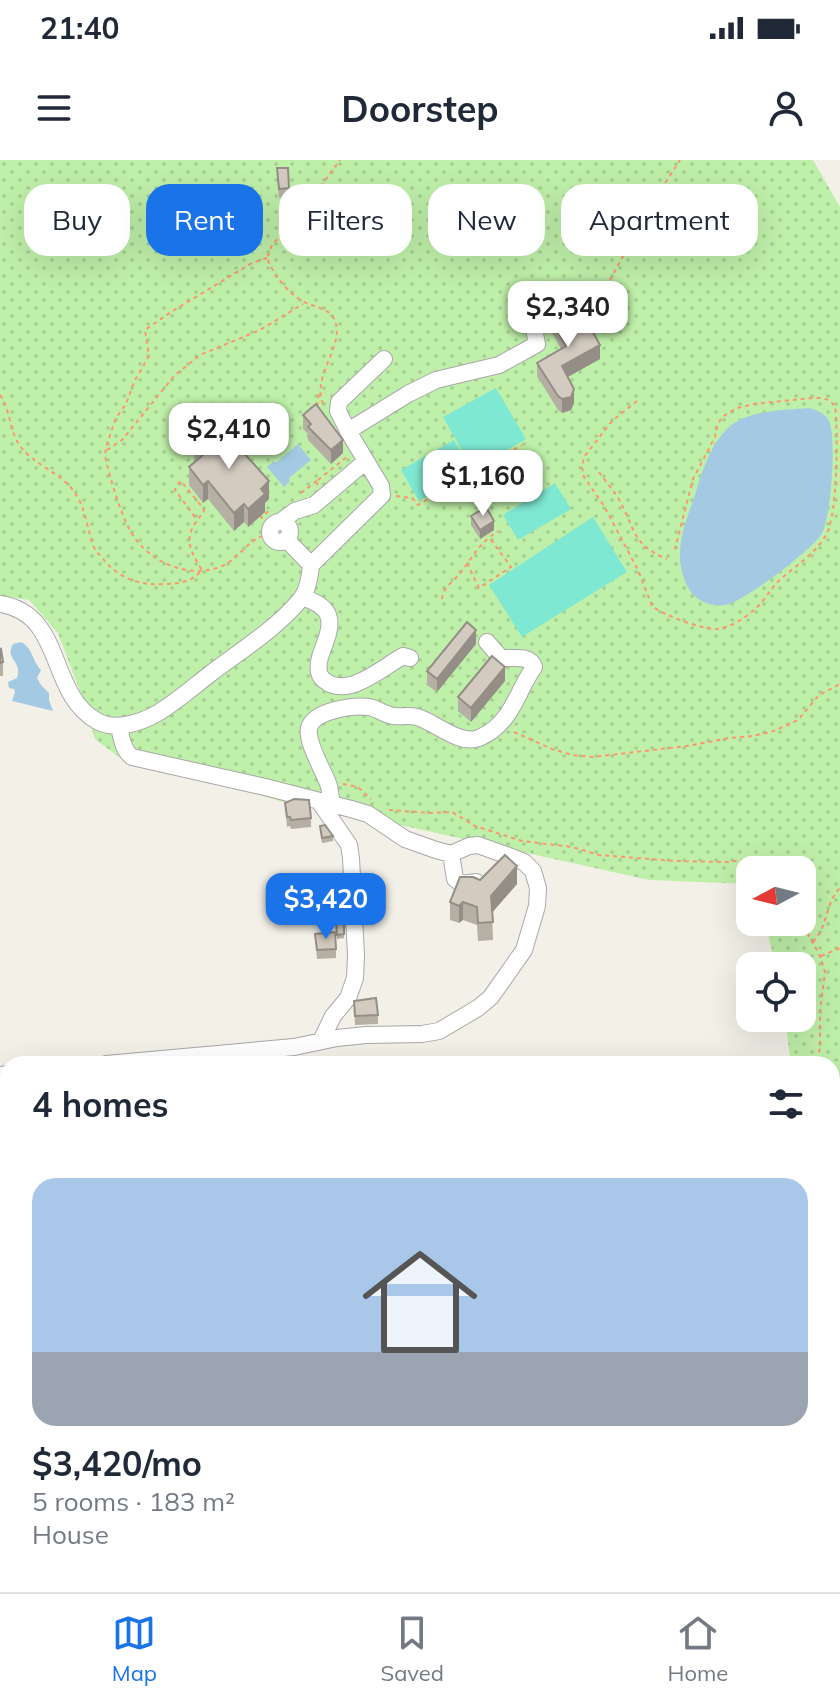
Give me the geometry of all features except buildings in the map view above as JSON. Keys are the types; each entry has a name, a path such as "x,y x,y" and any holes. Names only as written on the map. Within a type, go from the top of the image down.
{"street":[{"path":"348,431 436,380 499,365 537,344 534,329 567,308 600,299"},
{"path":"0,604 25,612 39,627 67,688 81,708 98,722 119,726 157,714 267,631 303,597 311,565 382,495 381,486 338,412 343,396 384,359"},
{"path":"311,565 279,532 295,511 314,505 366,461"},
{"path":"303,597 324,608 330,618 319,661 319,673 327,682 345,686 361,683 403,656 410,658"},
{"path":"321,1041 333,1016 353,989 356,955 349,845 326,802 329,786 310,739 309,728 314,720 329,712 364,707 393,716 421,718 465,739 478,738 492,730 514,707 534,667 528,658 501,658 487,642"},
{"path":"119,726 127,754 132,757 368,814 405,839 451,854 461,848 478,845 497,865"},
{"path":"194,1056 294,1047 366,1035 422,1034 439,1031 478,1008 491,997 524,950 537,906 538,888 533,871 524,862 497,865 485,879 468,885 458,883 453,873 451,854"}],"path":[{"path":"317,410 323,374 336,336 336,322 329,311 295,296 267,258 272,245 308,204 340,160"},
{"path":"600,299 654,200 680,160"},
{"path":"267,258 252,263 145,330 149,356 116,418 106,450 107,466 128,526 137,542 170,565 187,571 217,568 225,565 250,542 279,532"},
{"path":"106,450 122,440 175,375 200,355 260,330 305,303"},
{"path":"320,390 324,406 338,412"},
{"path":"0,395 21,448 61,477 76,494 93,546 111,568 142,584 156,585 190,580 202,570"},
{"path":"637,401 612,421 584,457 584,477 604,506 657,610 715,629 727,626 753,611 779,580 816,548 826,535 832,508 837,449 835,406 829,400 811,398 754,404 737,408 722,417 693,479 675,549"},
{"path":"382,495 412,498 418,505 522,445"},
{"path":"318,480 350,454 347,448"},
{"path":"599,472 622,504 638,540 658,556 667,559"},
{"path":"197,520 175,490 181,481 204,512 190,529 190,548 202,570"},
{"path":"442,599 445,588 478,547 498,531"},
{"path":"467,563 479,588 511,567 489,537"},
{"path":"492,730 514,732 552,749 586,757 687,746 774,731 798,720 819,695 840,684"},
{"path":"329,786 355,786 375,803"},
{"path":"384,810 452,812 475,826 522,841 572,847 599,855 676,861 736,861"},
{"path":"813,942 820,934 834,893 840,888"},
{"path":"809,936 820,956 825,978 817,1056"},
{"path":"820,956 840,948"}],"green space":[{"path":"0,160 813,160 840,207 840,1056 790,1056 787,1032 816,1032 816,952 772,952 768,936 816,936 816,856 736,856 736,883 649,880 301,803 286,803 218,781 148,767 119,757 95,739 58,633 29,600 0,596"}],"shaded area":[{"path":"496,388 526,439 473,470 443,417"},
{"path":"809,408 829,421 833,443 828,513 821,535 792,563 738,600 718,605 700,600 690,591 684,578 681,544 703,470 715,444 728,428 745,418 766,412"},
{"path":"454,440 472,471 419,501 401,470"},
{"path":"298,444 311,460 289,478 284,487 267,467"},
{"path":"555,483 571,509 518,540 503,515"},
{"path":"593,517 627,572 522,637 489,585"},
{"path":"21,642 41,670 37,678 49,693 53,711 12,701 15,692 9,688 8,682 17,678 18,667 11,649 13,644"}]}
